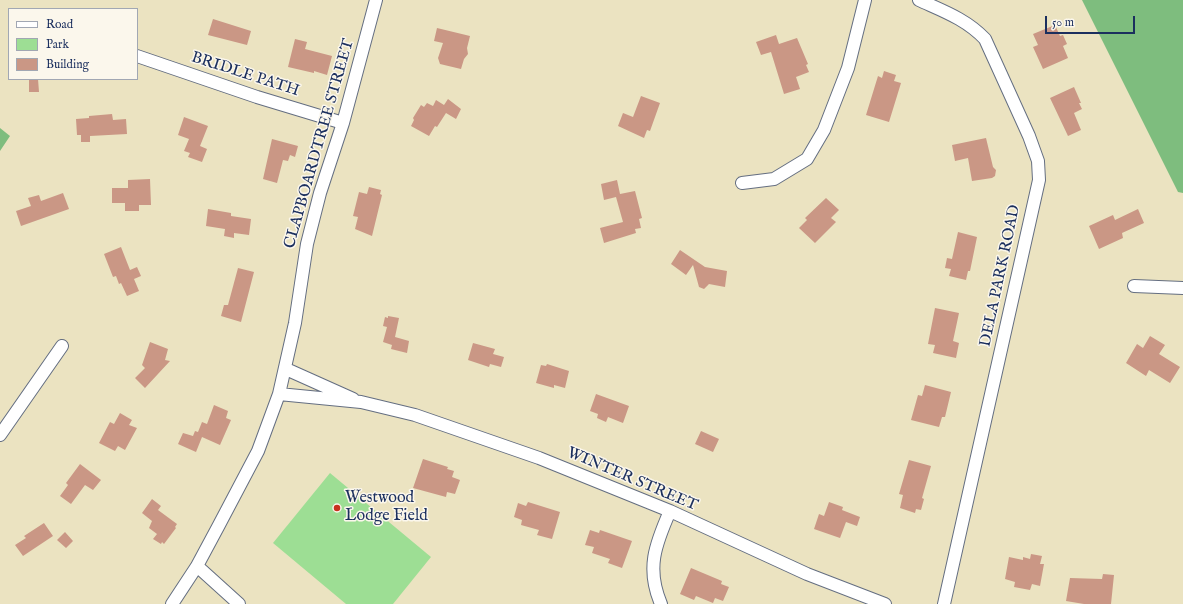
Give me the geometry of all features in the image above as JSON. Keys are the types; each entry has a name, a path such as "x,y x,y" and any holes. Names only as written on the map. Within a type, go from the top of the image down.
{"street":[{"name":"CLAPBOARDTREE STREET","path":"172,604 197,566 258,451 280,394 286,369 307,244 320,193 342,123 376,0"},
{"path":"742,183 774,179 807,159 824,130 848,68 865,0"},
{"name":"DELA PARK ROAD","path":"919,0 959,18 974,27 985,39 1029,136 1038,161 1039,180 944,604"},
{"name":"BRIDLE PATH","path":"138,56 257,97 342,123"},
{"path":"1134,286 1183,288"},
{"path":"0,435 62,346"},
{"name":"WINTER STREET","path":"286,369 361,402"},
{"name":"WINTER STREET","path":"280,394 361,402 415,415 527,454 670,511 807,574 884,604"},
{"path":"661,604 656,594 652,574 653,556 670,511"},
{"path":"197,566 239,604"}],"green space":[{"path":"1082,0 1183,0 1183,193 1178,192"},
{"path":"0,128 10,136 0,151"},
{"name":"Westwood Lodge Field","path":"330,473 431,557 393,604 346,604 273,543"}],"building":[{"path":"213,19 251,31 247,45 208,35"},
{"path":"1055,25 1060,36 1063,35 1067,44 1063,46 1068,58 1043,69 1033,47 1038,45 1033,34"},
{"path":"437,28 470,36 467,48 468,54 464,59 461,69 440,64 438,58 443,43 434,41"},
{"path":"776,35 779,44 797,38 808,64 806,65 809,72 796,77 800,89 784,94 771,52 761,55 756,42"},
{"path":"295,39 307,42 305,49 332,56 327,75 314,71 314,73 288,67"},
{"path":"884,71 896,75 894,81 901,83 889,122 866,115 878,76 882,78"},
{"path":"29,80 38,80 39,92 29,92"},
{"path":"1074,87 1082,109 1074,113 1081,130 1068,136 1050,98"},
{"path":"641,96 660,103 650,131 647,130 644,138 618,126 623,113 633,117"},
{"path":"448,99 461,109 456,119 446,113 429,136 411,126 414,120 413,118 421,105 424,107 427,103 433,106 436,100 444,105"},
{"path":"112,114 113,120 126,119 127,134 90,136 90,142 81,142 81,135 77,135 76,119"},
{"path":"184,117 208,126 200,146 207,149 202,162 188,157 190,153 184,151 189,139 178,135"},
{"path":"986,138 993,167 996,170 995,176 992,178 972,181 968,158 955,161 952,145"},
{"path":"272,139 298,146 295,157 290,155 288,161 283,160 277,183 263,179"},
{"path":"150,179 151,205 139,205 139,211 125,211 125,203 112,203 112,188 128,188 128,180"},
{"path":"617,180 620,194 635,191 642,218 639,219 641,228 635,229 636,233 604,243 600,228 623,222 616,197 604,200 601,184"},
{"path":"369,187 381,190 380,194 382,195 372,236 355,229 358,217 353,216 359,192 367,194"},
{"path":"63,193 69,209 21,226 16,211 31,206 28,198 39,195 41,201"},
{"path":"826,198 839,210 831,218 836,222 815,243 799,228 807,220 805,218"},
{"path":"208,209 231,213 231,216 251,219 249,235 234,233 234,238 224,236 225,229 206,226"},
{"path":"1138,209 1144,223 1122,233 1123,238 1099,249 1089,226 1113,215 1115,220"},
{"path":"958,232 977,237 970,271 968,271 966,280 949,276 951,269 945,268 947,258 952,259"},
{"path":"121,247 130,270 137,267 141,276 134,279 139,291 127,296 121,283 119,284 116,276 113,277 104,254"},
{"path":"680,250 705,267 727,271 725,287 709,284 704,289 699,287 693,265 686,275 671,264"},
{"path":"238,268 254,272 241,322 221,316 224,305 228,305"},
{"path":"935,308 959,313 953,341 959,343 956,358 933,353 935,345 928,344"},
{"path":"388,316 399,318 395,337 409,341 407,353 391,349 392,345 383,342 387,327 383,326 385,317 388,318"},
{"path":"1150,336 1165,345 1159,354 1180,367 1170,383 1149,370 1146,376 1126,363 1137,344 1143,348"},
{"path":"150,342 168,349 165,360 170,361 145,388 135,378 145,368 142,365"},
{"path":"473,343 495,349 493,354 504,357 501,367 490,364 489,367 468,360"},
{"path":"547,364 569,371 565,388 554,385 554,388 536,383 541,365 546,366"},
{"path":"925,385 951,392 945,417 942,417 939,427 911,420 918,395 922,396"},
{"path":"596,394 629,406 623,423 608,417 606,422 597,418 598,414 590,411"},
{"path":"214,405 228,411 226,418 231,420 220,445 202,437 196,452 178,444 183,433 193,436 195,431 198,432 202,422 207,424"},
{"path":"120,413 132,420 129,425 137,428 125,450 118,446 115,451 99,443 110,422 114,424"},
{"path":"701,431 719,439 713,452 695,444"},
{"path":"423,459 448,467 447,469 454,471 452,477 460,480 455,494 447,492 446,497 413,488"},
{"path":"909,460 931,466 922,498 924,499 921,510 916,509 915,513 900,508 903,495 899,494"},
{"path":"80,464 101,480 93,490 85,485 71,504 60,496 68,485 66,483"},
{"path":"152,499 161,506 158,510 177,524 175,527 176,528 164,544 162,542 161,544 153,539 157,534 149,528 152,521 142,513"},
{"path":"528,502 560,512 552,539 537,535 539,530 521,525 522,520 514,517 518,503 526,506"},
{"path":"829,502 843,507 842,510 860,517 857,526 846,522 840,538 814,529 819,514 824,516"},
{"path":"44,523 53,536 23,556 15,545 26,538 24,536"},
{"path":"590,530 599,533 600,530 632,541 622,568 608,563 610,559 592,553 594,547 585,545"},
{"path":"65,532 73,541 66,548 57,540"},
{"path":"1031,554 1042,556 1040,564 1044,564 1040,586 1032,584 1030,590 1014,587 1015,582 1005,579 1009,557 1023,560 1023,557 1030,559"},
{"path":"691,568 722,581 721,584 729,587 723,601 715,598 713,603 696,596 694,600 680,594"},
{"path":"1103,574 1114,575 1111,604 1084,604 1066,601 1070,578 1102,579"}],"place":[{"name":"Westwood Lodge Field","path":"337,508"}]}
